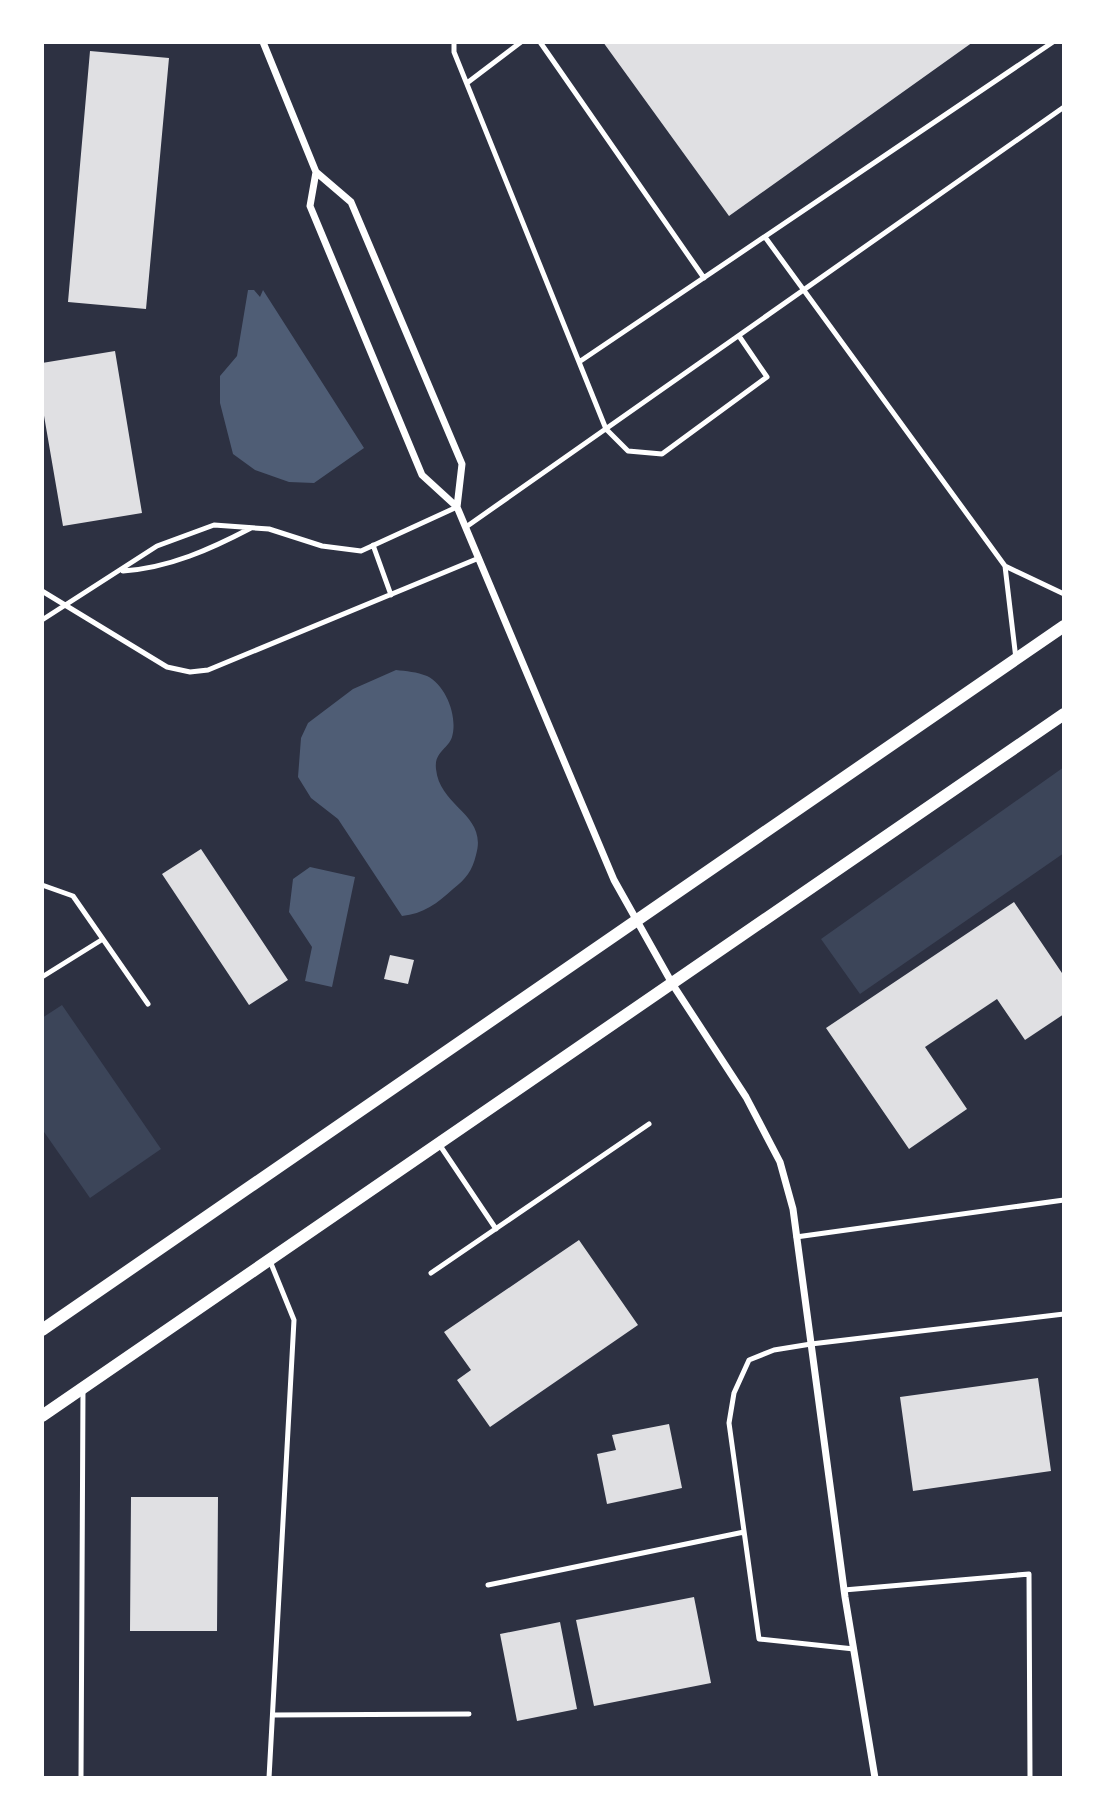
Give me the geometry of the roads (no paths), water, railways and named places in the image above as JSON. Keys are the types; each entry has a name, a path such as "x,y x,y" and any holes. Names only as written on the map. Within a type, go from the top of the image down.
{"street":[{"path":"263,42 316,172 351,202 457,451 462,464 457,507"},
{"path":"316,172 310,206 422,475 457,507 614,880 673,985 746,1097 779,1162 793,1209 844,1590 875,1778"},
{"path":"42,1330 1064,625"},
{"path":"42,1416 1064,714"}],"lane":[{"path":"454,42 454,52 606,429 628,450 662,454 767,377 739,336"},
{"path":"467,83 522,42"},
{"path":"540,42 704,278"},
{"path":"579,362 1053,42"},
{"path":"466,527 1064,107"},
{"path":"765,237 1005,566 1064,594"},
{"path":"42,620 157,546 214,525 268,529 323,546 361,551 457,507"},
{"path":"122,571 154,569 223,543 251,528"},
{"path":"373,545 391,595"},
{"path":"42,591 167,667 190,671 208,670 479,558"},
{"path":"1005,566 1016,659"},
{"path":"42,885 73,896 148,1004"},
{"path":"42,977 103,939"},
{"path":"431,1273 649,1124"},
{"path":"439,1144 496,1229"},
{"path":"796,1237 1064,1200"},
{"path":"269,1778 294,1320 270,1260"},
{"path":"854,1649 759,1639 729,1423 734,1393 748,1360 774,1350 811,1344 1064,1314"},
{"path":"81,1778 83,1388"},
{"path":"488,1586 744,1532"},
{"path":"844,1590 1029,1574 1030,1778"},
{"path":"273,1715 469,1714"}]}
